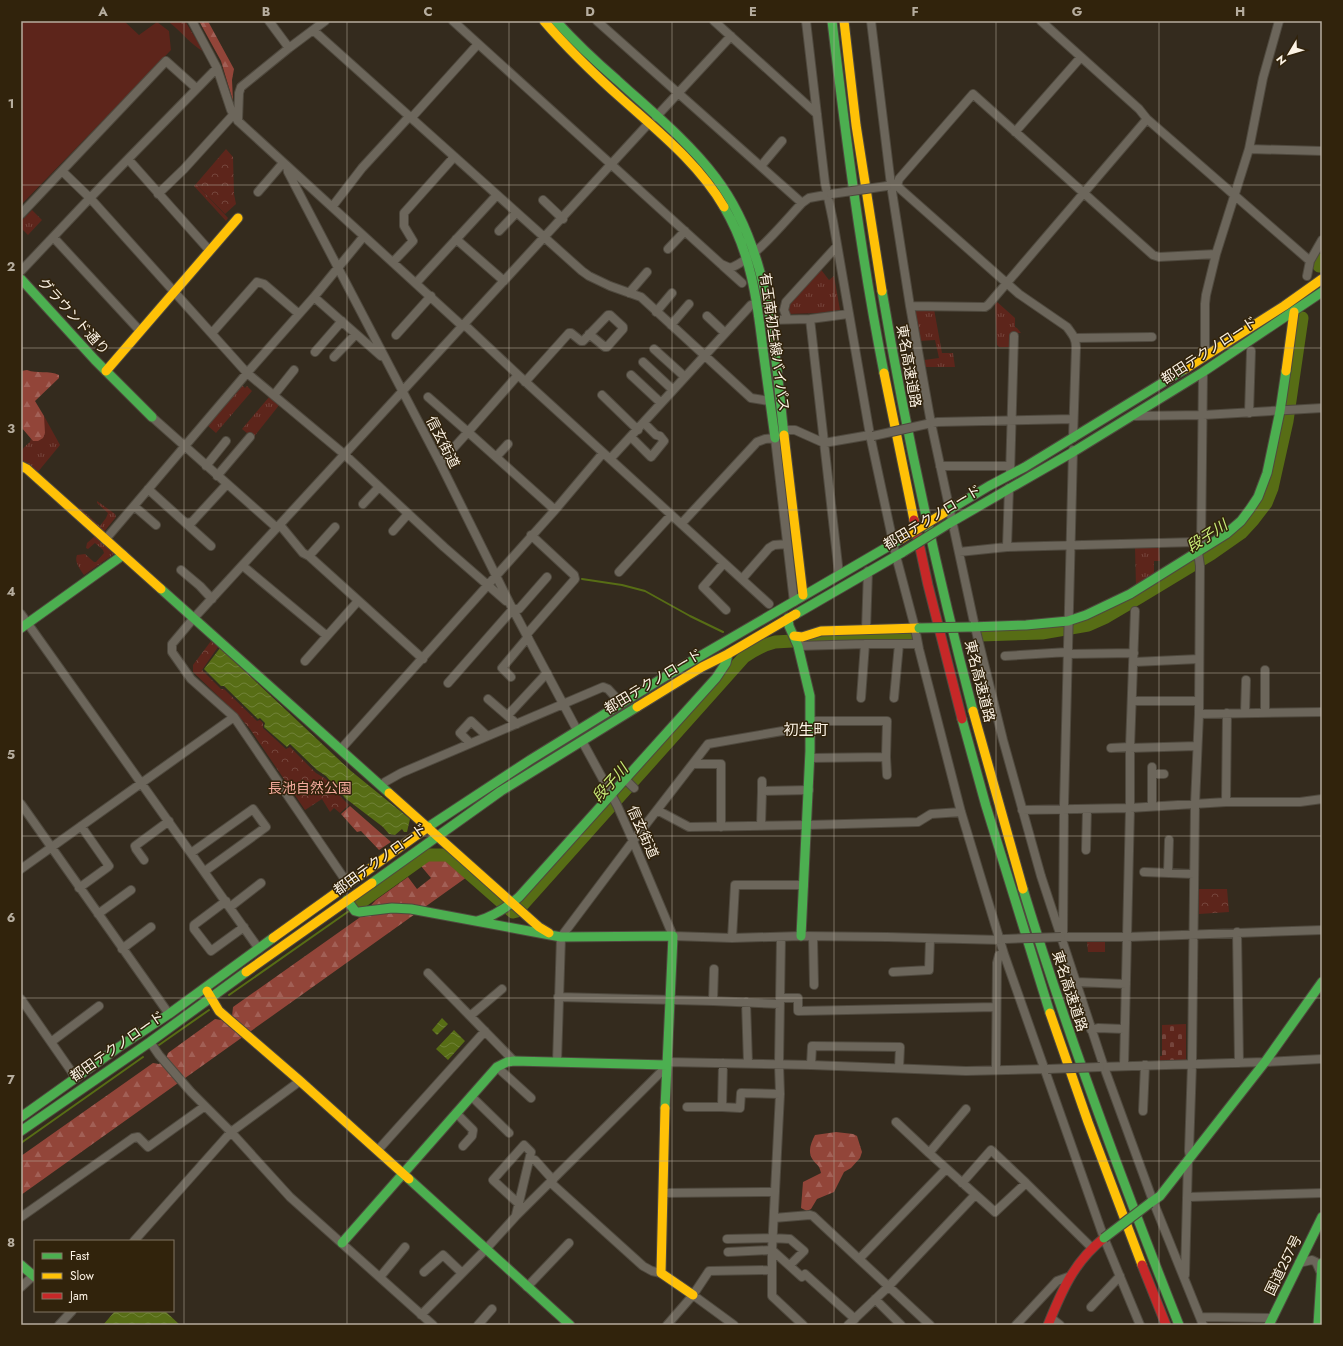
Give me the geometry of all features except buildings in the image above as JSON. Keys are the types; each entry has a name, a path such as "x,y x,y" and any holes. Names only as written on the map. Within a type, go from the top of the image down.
{"main road":[{"name":"有玉南初生線バイパス","path":"544,21 572,52 681,153 710,185 728,216 747,258 752,275 775,438"},
{"name":"有玉南初生線バイパス","path":"556,21 579,46 693,152 716,179 746,228 761,271 769,320 784,430 803,595"},
{"name":"東名高速道路","path":"832,21 844,128 882,364 902,469 952,681 980,786 1019,917 1053,1021 1091,1134 1166,1325"},
{"name":"東名高速道路","path":"844,21 872,233 894,363 914,466 964,678 1030,913 1064,1017 1103,1130 1179,1325"},
{"path":"106,372 238,218"},
{"name":"グラウンド通り","path":"21,278 106,372 152,417"},
{"name":"都田テクノロード","path":"21,1117 119,1047 170,1014 205,987 428,827 577,730 794,600 947,512 1010,470 1072,438 1205,357 1284,306 1322,279"},
{"name":"都田テクノロード","path":"21,1131 150,1042 211,996 351,905 437,835 501,791 702,667 728,654 1008,488 1073,452 1203,372 1322,292"},
{"path":"796,642 802,637 821,631 866,630 917,636 1026,625 1068,627 1086,615 1112,604 1130,594 1226,534 1248,513 1256,500 1267,473 1287,410 1294,312"},
{"path":"21,466 27,469 193,619 437,835 513,907 541,928 558,936"},
{"path":"24,626 123,555"},
{"path":"788,618 810,692 810,758 801,936"},
{"path":"476,921 486,919 513,907 613,799 626,780 716,678 726,663 728,654"},
{"path":"351,905 361,912 402,908 558,936 673,936 667,1065 661,1273 693,1295"},
{"path":"1050,1321 1068,1277 1078,1263 1104,1238 1160,1196 1265,1062 1322,982"},
{"path":"205,987 219,1011 378,1150 570,1325"},
{"path":"342,1243 496,1067 507,1062 514,1061 667,1065"},
{"name":"国道257号","path":"1271,1322 1322,1217"},
{"path":"1319,1322 1322,1263"},
{"path":"21,1266 34,1277"}],"street":[{"path":"192,21 217,68 236,118 459,323 464,325 769,604"},
{"path":"269,21 289,48"},
{"path":"158,194 236,118 241,87 325,21"},
{"path":"453,21 742,283"},
{"path":"597,21 802,203"},
{"path":"806,21 817,114 848,314 872,435 897,541 917,636 961,812 990,910 1003,940 1004,954 1046,1069 1104,1238 1140,1325"},
{"path":"870,21 892,186 929,424 940,466 947,512 959,552 975,631 1022,810 1102,1067 1152,1202 1203,1325"},
{"path":"1041,21 1140,108 1147,119 1310,261"},
{"path":"1205,357 1205,304 1216,254 1248,149 1263,78 1278,21"},
{"path":"717,22 817,114"},
{"path":"313,30 496,196 589,276 641,297 751,398 769,401"},
{"path":"656,116 731,36"},
{"path":"332,207 362,168 478,44"},
{"path":"1015,132 1081,57"},
{"path":"21,214 166,61 196,88"},
{"path":"21,271 196,88 217,68"},
{"path":"721,264 730,268 747,258 771,236 802,203 809,198 892,186 973,94 1083,194 1153,255 1159,257 1216,254"},
{"path":"910,306 985,307 988,305 1147,119"},
{"path":"348,884 234,717 191,679 172,652 172,644 193,619 344,454 563,219 649,124"},
{"path":"761,166 782,142"},
{"path":"1248,149 1322,151"},
{"path":"393,262 413,241 404,226 404,213 454,158"},
{"path":"128,159 210,250"},
{"path":"258,192 285,164"},
{"name":"信玄街道","path":"285,164 337,268 440,463 511,607 577,730"},
{"path":"62,171 90,198 247,372 344,454 511,607 519,609 547,577"},
{"path":"892,186 1019,294 1067,327 1075,338 1062,937"},
{"path":"416,283 496,196"},
{"path":"543,200 563,219"},
{"path":"499,231 516,213"},
{"path":"668,249 685,231"},
{"path":"105,540 247,372 314,297 364,236"},
{"path":"54,238 140,331"},
{"path":"456,239 504,281"},
{"path":"1307,276 1310,261 1322,240"},
{"path":"787,318 784,310 786,302 837,246"},
{"path":"629,293 647,272"},
{"path":"212,333 257,282 264,284 299,314"},
{"path":"656,312 672,293"},
{"path":"396,335 431,296"},
{"path":"314,297 384,358"},
{"path":"671,325 689,304"},
{"path":"610,459 725,332 751,305 757,304"},
{"path":"769,320 787,318 810,319 848,314"},
{"path":"707,316 725,332"},
{"path":"810,319 839,574"},
{"path":"315,352 342,321"},
{"path":"525,382 569,333 581,341 590,334"},
{"path":"334,358 356,334"},
{"path":"940,466 1010,470 1014,336"},
{"path":"1075,338 1152,337"},
{"path":"654,349 685,377"},
{"path":"1249,413 1251,351"},
{"path":"643,362 673,390"},
{"path":"274,395 294,370"},
{"path":"1185,1280 1192,1064 1195,804 1199,714 1203,372"},
{"path":"631,375 661,403"},
{"path":"440,463 518,376"},
{"path":"602,396 641,426 660,436 664,441 651,457 631,437"},
{"path":"428,397 555,510"},
{"path":"1130,416 1203,415 1322,408"},
{"path":"152,417 217,476 278,527 303,553 309,556 422,659"},
{"path":"784,430 795,430 824,443 929,424 1073,419"},
{"path":"217,476 250,437"},
{"path":"682,524 757,442 775,438"},
{"name":"有玉南初生線バイパス","path":"775,438 794,600"},
{"path":"206,466 226,442"},
{"path":"496,457 508,444"},
{"path":"340,750 555,510 603,453"},
{"path":"186,523 192,522 227,484"},
{"path":"363,504 379,487"},
{"path":"1007,547 1008,488"},
{"path":"148,489 210,546"},
{"path":"134,506 156,525"},
{"path":"393,531 408,514"},
{"path":"619,572 671,515"},
{"path":"309,556 335,527"},
{"path":"511,677 502,668 575,579 574,575 531,535"},
{"path":"959,552 1007,547 1197,542 1200,550"},
{"path":"742,579 769,548 774,545 788,544"},
{"path":"724,563 703,587 726,610"},
{"path":"242,566 327,636"},
{"path":"181,570 212,599"},
{"path":"866,630 868,572"},
{"path":"788,618 803,595"},
{"path":"788,618 788,613 794,600"},
{"path":"305,661 358,601"},
{"path":"448,683 511,607"},
{"path":"1124,1066 1130,747 1135,611"},
{"path":"21,614 24,626 142,784 259,949"},
{"path":"796,642 899,644 917,636"},
{"path":"861,698 865,644"},
{"path":"894,698 899,644"},
{"path":"1006,656 1068,653 1134,653"},
{"path":"1134,662 1199,659"},
{"path":"1265,670 1265,713"},
{"path":"508,716 547,673"},
{"path":"1245,713 1246,680"},
{"path":"382,786 385,782 401,773 603,687 608,689 621,703"},
{"path":"488,699 517,724"},
{"path":"1132,701 1199,701"},
{"path":"1199,714 1322,712"},
{"path":"1226,713 1226,802"},
{"path":"21,869 234,717"},
{"path":"557,1062 558,936 708,744 811,724 887,721 887,775"},
{"path":"470,743 460,733 471,722 487,736"},
{"name":"信玄街道","path":"582,741 613,799 633,841 673,936"},
{"path":"1111,748 1197,746"},
{"path":"810,758 886,757"},
{"path":"693,764 721,764 721,826"},
{"path":"1152,806 1152,771 1164,774"},
{"path":"626,780 634,788"},
{"path":"761,825 762,781"},
{"path":"762,791 808,790"},
{"path":"1022,810 1130,808 1226,802 1300,802 1322,799"},
{"path":"21,804 122,949 170,1014"},
{"path":"1086,850 1087,809"},
{"path":"191,852 253,810 266,827 205,871"},
{"path":"657,810 689,827 761,825 807,826 918,822 931,814 961,812"},
{"path":"144,860 135,846 168,821"},
{"path":"79,888 109,866 81,826"},
{"path":"1168,873 1169,840"},
{"path":"1144,872 1194,874"},
{"path":"244,927 210,951 194,929 194,925 262,883"},
{"path":"732,938 735,885 804,885"},
{"path":"98,914 131,890"},
{"path":"122,949 151,927"},
{"path":"673,936 732,938 814,936 1003,940 1322,930"},
{"path":"1237,932 1239,1062"},
{"path":"814,936 814,985"},
{"path":"781,937 780,1094 772,1238 772,1296 803,1325"},
{"path":"893,972 929,970 930,938"},
{"path":"996,1070 997,963 999,955 1004,954"},
{"path":"713,1001 714,969"},
{"path":"428,973 514,1061"},
{"path":"1076,982 1126,984"},
{"path":"470,1016 502,989"},
{"path":"558,997 746,1002 780,1001 798,998 798,1011 996,1007"},
{"path":"21,999 76,1078"},
{"path":"746,1002 748,1063"},
{"path":"51,1042 99,1006"},
{"path":"1091,1030 1098,1028 1124,1029"},
{"path":"378,1150 485,1031"},
{"path":"150,1042 163,1060 205,1106 232,1132 290,1197 433,1325"},
{"path":"811,1065 812,1046 900,1047 899,1068"},
{"path":"421,1314 462,1274 516,1216 667,1065 748,1063 996,1070 1265,1062 1322,1058"},
{"path":"722,1107 723,1063"},
{"path":"1143,1111 1145,1065"},
{"path":"496,1067 531,1098"},
{"path":"135,1240 232,1132 300,1081"},
{"path":"688,1107 740,1108 741,1093 780,1094"},
{"path":"471,1096 509,1134"},
{"path":"21,1217 133,1138 138,1137 148,1147 205,1106"},
{"path":"929,1153 966,1109"},
{"path":"456,1113 473,1130 472,1136 463,1146"},
{"path":"896,1122 995,1212 1026,1184"},
{"path":"516,1216 520,1205 531,1152 524,1145 493,1180 520,1205"},
{"path":"962,1182 990,1150 1092,1248"},
{"path":"535,1160 552,1181 643,1266 652,1271 661,1273"},
{"path":"859,1259 946,1169"},
{"path":"664,1193 775,1192"},
{"path":"1188,1197 1322,1193"},
{"path":"848,1325 888,1287 975,1194"},
{"path":"774,1218 813,1216 930,1325"},
{"path":"727,1239 790,1239 804,1251 790,1265"},
{"path":"527,1287 569,1243"},
{"path":"380,1277 405,1247"},
{"path":"728,1252 772,1250 802,1277 806,1274 855,1319"},
{"path":"424,1272 443,1255 462,1274"},
{"path":"1300,1263 1308,1260 1316,1262 1321,1274"},
{"path":"667,1325 693,1295 709,1271 771,1270"},
{"path":"1091,1307 1120,1276"},
{"path":"21,1287 34,1277"},
{"path":"1016,1325 1057,1281 1068,1277"},
{"path":"693,1295 734,1325"},
{"path":"875,1299 902,1325"},
{"path":"478,1325 492,1309"},
{"path":"59,1325 71,1312"},
{"path":"1200,1317 1271,1322"},
{"path":"1050,1321 1060,1325"}],"green space":[{"path":"21,21 124,21 139,35 157,22 169,31 171,50 21,205"},
{"path":"171,21 185,21 204,52 170,23"},
{"path":"199,21 208,21 234,69 232,80 233,101 221,61"},
{"path":"226,149 233,157 234,194 236,204 225,214 196,184"},
{"path":"196,184 228,218 226,221 194,186"},
{"path":"32,210 42,220 28,235 21,228 21,221"},
{"path":"819,267 829,280 834,276 840,310 818,313 787,314 789,304"},
{"path":"996,301 1015,318 1015,327 1021,333 1010,333 1011,347 999,347 997,345"},
{"path":"916,309 934,309 942,353 953,353 955,367 925,367 924,360 939,358 935,340 920,341 914,311"},
{"path":"27,370 59,375 59,378 35,401 44,416 45,433 43,438 38,441 33,441 21,427 21,371"},
{"path":"242,385 245,388 247,386 252,391 216,433 207,425"},
{"path":"270,396 280,404 253,438 242,429"},
{"path":"44,416 60,445 37,473 26,462 23,462 21,453 23,448 30,442 31,438 33,441 44,425"},
{"path":"97,501 115,514 116,517 103,533 79,509 80,508 100,526 108,513 97,503"},
{"path":"95,536 114,554 84,575 77,563 77,555 85,554 96,562 104,553 103,550 95,543 88,549 86,548 87,543"},
{"path":"1135,547 1159,548 1160,561 1154,561 1154,574 1136,586"},
{"name":"長池自然公園","path":"211,641 218,647 202,670 257,721 260,720 263,723 263,728 286,749 290,747 316,773 326,779 349,805 340,813 334,808 330,812 322,799 305,810 250,729 237,714 193,672 193,665"},
{"path":"350,806 391,842 379,850 361,831 357,832 341,814"},
{"path":"430,859 446,859 467,877 21,1195 21,1156 153,1063 159,1064 166,1058 168,1053 215,1019 221,1020 232,1017 233,1007 359,918 376,900 408,877 417,889 431,878 421,866"},
{"path":"1199,889 1227,889 1229,912 1199,914"},
{"path":"1087,941 1105,941 1105,952 1088,952"},
{"path":"1186,1024 1186,1061 1160,1061 1160,1056 1162,1056 1162,1025"},
{"path":"836,1132 853,1134 857,1136 862,1152 860,1158 851,1168 844,1172 834,1192 817,1199 811,1209 807,1211 801,1208 803,1182 821,1173 819,1167 810,1154 812,1141 815,1135"}],"water":[{"path":"220,648 351,771 410,819 407,832 404,832 402,829 395,835 389,834 383,827 345,798 326,776 317,770 290,744 287,747 264,727 265,723 260,718 258,719 224,686 221,686 204,669"},
{"path":"442,1018 448,1024 437,1035 432,1030"},
{"path":"454,1030 465,1041 448,1060 436,1049"},
{"path":"114,1312 166,1312 180,1325 103,1325"}],"waterway":[{"name":"段子川","path":"1319,266 1322,260"},
{"name":"段子川","path":"980,635 1042,633 1088,625 1106,617 1140,597 1211,554 1241,533 1266,503 1272,488 1287,421 1302,318"},
{"path":"582,579 622,585 645,591 723,632"},
{"name":"段子川","path":"357,905 427,855 448,855 513,912 517,911 744,657 751,652 775,642 845,638 877,639 913,637"},
{"path":"229,995 349,911"},
{"path":"159,1045 209,1010"},
{"path":"21,1143 143,1057"}],"traffic: fast":[{"path":"556,21 585,51 694,151 716,178 734,206 748,237 759,268 767,301 773,335 784,435"},
{"path":"832,21 855,197 868,285 884,373"},
{"path":"724,207 741,242 747,259 755,294 775,438"},
{"path":"21,279 95,360 152,417"},
{"path":"882,291 901,397 923,502 973,711"},
{"path":"948,524 1073,452 1203,372 1322,292"},
{"path":"944,513 989,486 1025,467 1185,369"},
{"path":"971,627 1026,625 1068,621 1086,615 1130,594 1226,534 1241,521 1250,509 1258,497 1267,473 1280,411 1286,371"},
{"path":"903,552 948,524"},
{"path":"428,827 530,760 666,676 901,539"},
{"path":"796,614 903,552"},
{"path":"21,628 123,555"},
{"path":"161,589 389,793"},
{"path":"788,618 789,626 798,646 810,696 810,751 801,936"},
{"path":"919,628 971,627"},
{"path":"477,921 499,912 519,897 716,678 726,663 728,654"},
{"path":"372,883 501,791 637,707"},
{"path":"962,719 986,806 1050,1013"},
{"path":"1023,889 1058,999 1096,1108 1179,1325"},
{"path":"347,900 355,911 359,912 392,908 411,909 561,937 673,936 665,1108"},
{"path":"21,1117 119,1047 169,1014 273,938"},
{"path":"21,1131 150,1042 246,972"},
{"path":"1150,1203 1160,1196 1265,1062 1322,982"},
{"path":"342,1243 497,1067 507,1062 514,1061 667,1065"},
{"path":"409,1179 570,1325"},
{"path":"1104,1238 1150,1203"},
{"path":"1269,1325 1322,1217"},
{"path":"1318,1325 1322,1263"},
{"path":"21,1265 34,1276"}],"traffic: slow":[{"path":"544,21 591,71 678,149 703,177 724,207"},
{"path":"844,21 856,125 882,291"},
{"path":"106,371 238,218"},
{"path":"1185,369 1284,306 1322,279"},
{"path":"1286,371 1294,312"},
{"path":"884,373 914,520"},
{"path":"784,435 803,595"},
{"path":"21,466 27,469 161,589"},
{"path":"901,539 944,513"},
{"path":"637,707 702,667 728,654 796,614"},
{"path":"794,636 802,637 821,631 919,628"},
{"path":"973,711 1023,889"},
{"path":"389,793 539,927 549,933"},
{"path":"273,938 428,827"},
{"path":"246,972 372,883"},
{"path":"207,991 219,1011 300,1081 409,1179"},
{"path":"1050,1013 1088,1122 1142,1265"},
{"path":"665,1108 661,1273 693,1295"}],"traffic: jam":[{"path":"914,520 928,585 962,719"},
{"path":"1048,1325 1058,1300 1070,1277 1085,1257 1104,1238"},
{"path":"1142,1265 1166,1325"}],"district":[{"name":"初生町","path":"806,730"}]}
